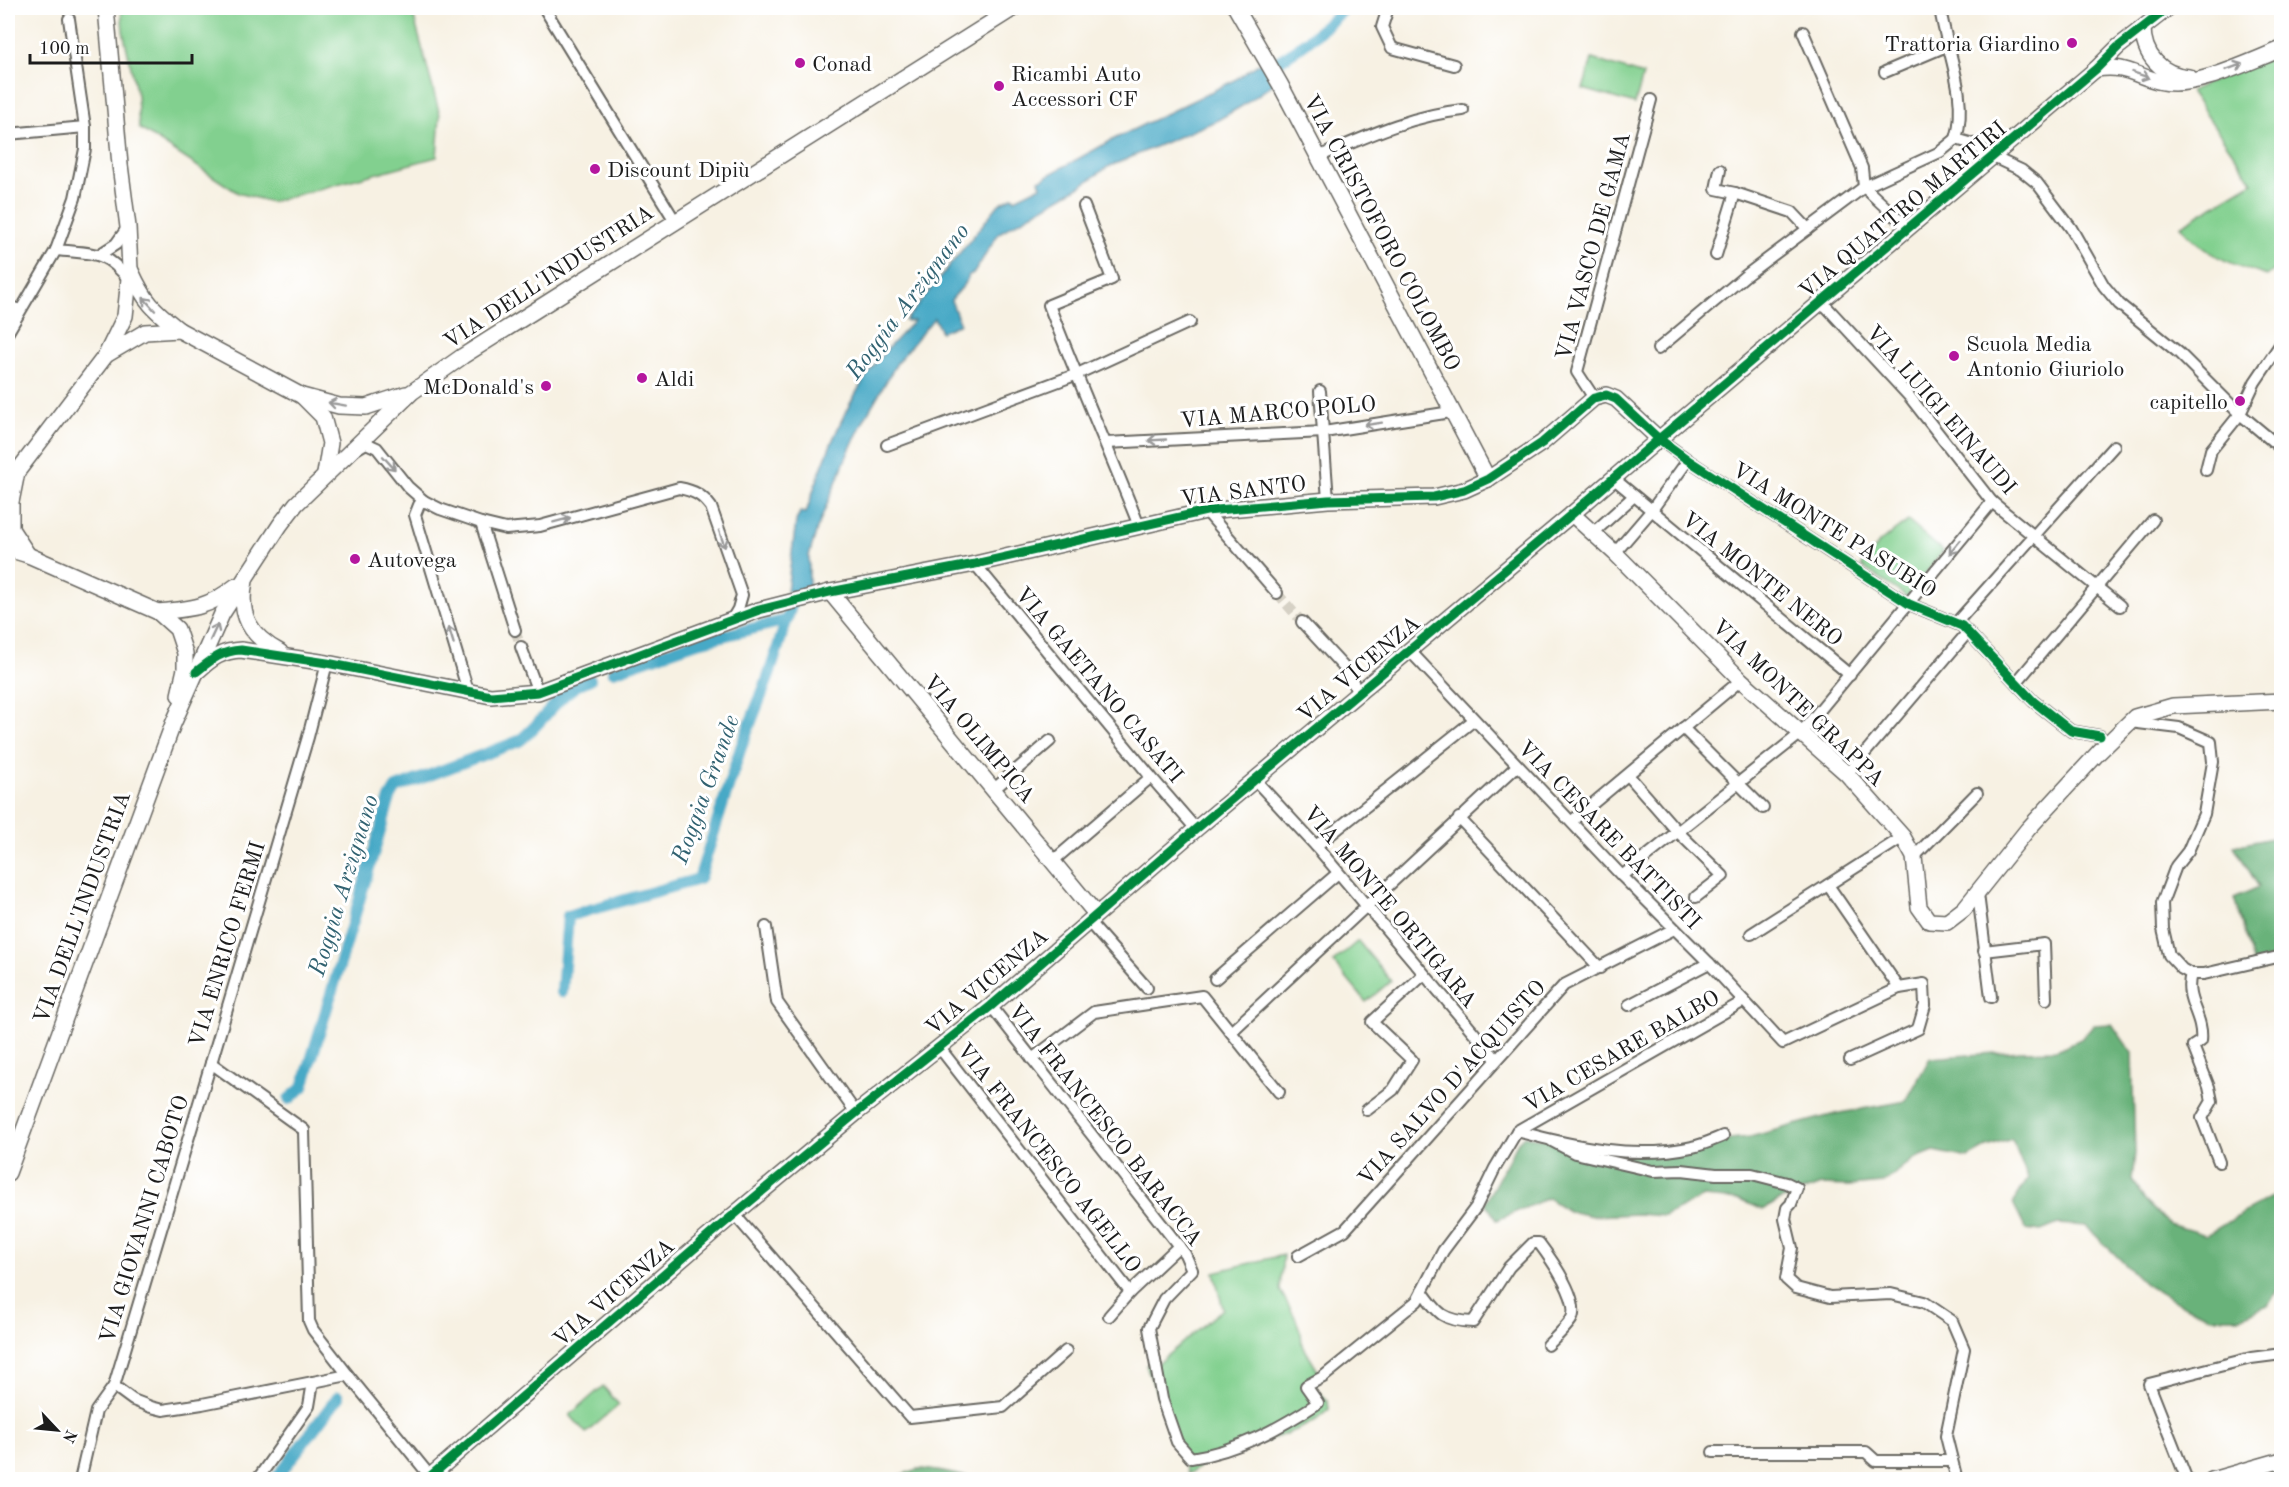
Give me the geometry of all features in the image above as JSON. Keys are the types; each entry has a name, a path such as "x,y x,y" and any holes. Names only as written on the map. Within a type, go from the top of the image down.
{"street":[{"path":"28,555 11,529 12,477 106,355 125,316 130,274 128,227 106,8"},
{"name":"VIA DELL'INDUSTRIA","path":"8,1173 172,724 222,614 290,511 342,457 412,392 463,356 1014,8"},
{"name":"VIA CRISTOFORO COLOMBO","path":"1236,8 1280,84 1488,479"},
{"path":"1388,8 1382,27 1392,48 1454,65"},
{"path":"1803,32 1862,168 1864,187 1940,152 1956,139 1960,118 1949,45 1940,8"},
{"name":"VIA QUATTRO MARTIRI","path":"1613,478 1909,229 2096,69 2118,47 2168,8"},
{"path":"546,11 675,221"},
{"path":"8,332 56,250 75,198 85,149 85,127 69,19"},
{"path":"2143,28 2143,42 2146,51 2160,66 2180,77 2206,78"},
{"path":"1885,72 1949,45"},
{"path":"2096,69 2113,66 2163,82 2186,83 2206,78 2282,49"},
{"name":"VIA VASCO DE GAMA","path":"1594,398 1577,372 1651,100"},
{"path":"1318,157 1381,130 1437,112 1463,110"},
{"path":"8,134 85,127"},
{"path":"1956,139 1973,144 1993,157 2021,170 2037,183 2072,228 2104,286 2119,304 2179,353 2240,414 2281,448"},
{"path":"1720,171 1716,189 1792,212 1808,229"},
{"name":"VIA QUATTRO MARTIRI","path":"1658,349 1745,276 1864,187 1909,229"},
{"path":"1716,255 1735,193"},
{"path":"1084,207 1112,279 1048,304 1075,375 1106,443 1139,526"},
{"path":"99,255 116,244 128,227"},
{"path":"56,250 99,255 130,274"},
{"name":"VIA DELL'INDUSTRIA","path":"130,274 142,296 155,311 179,330 302,396 339,406 366,407 412,392"},
{"name":"VIA LUIGI EINAUDI","path":"1822,302 1909,396 1992,502 2120,606"},
{"path":"8,306 20,310"},
{"path":"887,445 1075,375 1190,321"},
{"path":"106,355 145,332 179,330"},
{"path":"2206,470 2211,450 2240,414 2255,382 2282,342"},
{"path":"1320,391 1328,500"},
{"path":"1594,398 1606,395 1616,399 1659,439"},
{"name":"VIA DELL'INDUSTRIA","path":"302,396 323,417 330,443 325,474"},
{"name":"VIA SANTO","path":"196,672 214,657 227,651 241,650 327,663 490,696 538,692 759,610 830,592 975,564 1206,511 1328,500 1434,497 1464,490 1488,479 1542,443 1594,398"},
{"name":"VIA MARCO POLO","path":"1106,443 1324,432 1451,412"},
{"name":"VIA MONTE PASUBIO","path":"1659,439 1909,604 1956,623 1968,632 2033,701 2071,731 2100,736"},
{"path":"342,457 366,443 377,448 408,487 424,501 482,524 506,529 540,526 680,488 694,491 711,507 742,595 748,605 759,610"},
{"path":"1956,623 2114,446"},
{"path":"1615,553 1651,511 1688,460"},
{"name":"VIA MONTE NERO","path":"1613,478 1850,675"},
{"name":"VIA VICENZA","path":"428,1478 734,1214 991,1006 1092,917 1613,478"},
{"path":"1593,533 1634,496"},
{"path":"424,501 419,505 415,515 468,691"},
{"path":"1622,876 1800,734 1992,502"},
{"path":"1206,511 1277,593"},
{"name":"VIA MONTE GRAPPA","path":"1572,514 1615,553 1741,680 1847,774 1903,837 1914,857 1919,907 1929,921 1947,922 1964,909 2028,829 2099,752 2135,717 2173,706 2282,701"},
{"path":"2016,683 2153,520"},
{"path":"482,524 515,630"},
{"name":"VIA DELL'INDUSTRIA","path":"8,549 28,555 158,612 177,629 185,653 185,669 172,724"},
{"name":"VIA GAETANO CASATI","path":"975,564 1196,829"},
{"path":"245,578 242,596 243,612 251,627 259,639 288,657"},
{"name":"VIA DELL'INDUSTRIA","path":"158,612 193,609 217,600 245,578"},
{"name":"VIA OLIMPICA","path":"830,592 1053,861 1092,917"},
{"path":"731,621 742,595"},
{"path":"1302,622 1350,674 1357,693"},
{"path":"1847,774 1968,632"},
{"path":"521,647 538,692"},
{"name":"VIA CESARE BATTISTI","path":"1409,650 1622,876 1709,963 1783,1044 1899,988"},
{"name":"VIA ENRICO FERMI","path":"327,663 308,737 211,1063 304,1130 309,1321 313,1330 428,1478"},
{"path":"1572,821 1741,680"},
{"path":"1316,846 1474,720"},
{"path":"2130,722 2179,728 2211,742 2214,762 2204,814 2188,851 2176,866 2162,903 2163,929 2169,955 2182,969 2191,974 2204,974 2282,956"},
{"path":"1683,728 1763,808"},
{"path":"993,790 1050,741"},
{"path":"1231,1032 1517,766"},
{"path":"1628,775 1677,831 1724,876 1696,897"},
{"path":"1053,861 1151,777"},
{"name":"VIA MONTE ORTIGARA","path":"1255,780 1316,846 1496,1059"},
{"path":"1914,857 1977,793"},
{"path":"1460,818 1600,968"},
{"path":"1751,934 1903,837"},
{"path":"1215,979 1338,873"},
{"path":"1828,885 1899,988 1924,984 1925,1005 1918,1029 1850,1060"},
{"path":"1978,894 1991,997"},
{"path":"1092,917 1148,988"},
{"path":"766,927 777,1002 856,1113"},
{"name":"VIA SALVO D'ACQUISTO","path":"1298,1256 1345,1230 1564,985 1674,929"},
{"path":"1984,951 2044,944 2046,999"},
{"path":"1629,1005 1709,963"},
{"path":"2191,974 2189,997 2202,1030 2201,1041 2193,1046 2212,1101 2202,1118 2218,1162"},
{"path":"1367,1110 1393,1090 1412,1060 1372,1022 1423,975"},
{"path":"1032,1059 1094,1012 1202,996 1279,1092"},
{"name":"VIA CESARE BALBO","path":"1323,1377 1417,1301 1443,1251 1476,1207 1517,1131 1744,1001"},
{"name":"VIA FRANCESCO BARACCA","path":"991,1006 1185,1254 1192,1270 1164,1299 1149,1328 1162,1398 1177,1442 1191,1458 1210,1455 1249,1442 1283,1426 1318,1403 1306,1386 1323,1377"},
{"name":"VIA FRANCESCO AGELLO","path":"939,1047 1130,1292"},
{"name":"VIA GIOVANNI CABOTO","path":"80,1479 96,1411 114,1386 211,1063"},
{"name":"VIA CESARE BALBO","path":"1517,1131 1552,1141 1601,1149 1645,1152 1693,1148 1723,1136"},
{"path":"1552,1141 1575,1153 1653,1171 1682,1170 1716,1174 1752,1174 1787,1183 1797,1188 1787,1208 1785,1219 1792,1248 1786,1279 1796,1288 1830,1297 1891,1294 1924,1302 1952,1321 1964,1348 1946,1436 1951,1461 1958,1479"},
{"path":"734,1214 910,1417 1003,1407 1066,1352"},
{"path":"1422,1291 1436,1311 1456,1321 1473,1322 1509,1267 1533,1243 1539,1244 1563,1280 1574,1305 1572,1318 1548,1345"},
{"path":"1110,1317 1130,1292 1179,1246"},
{"path":"2187,1479 2149,1384 2251,1358 2282,1354"},
{"path":"114,1386 134,1400 163,1410 348,1376"},
{"path":"257,1479 309,1406 313,1382"},
{"path":"1713,1452 1866,1452 1876,1461 1951,1461"},
{"path":"2212,1479 2282,1460"}],"green space":[{"path":"121,8 423,8 413,14 440,115 437,157 271,202 238,193 139,128 137,95 123,31"},
{"path":"2281,51 2281,265 2267,276 2209,252 2180,226 2253,182 2190,91"},
{"path":"1592,59 1643,75 1635,104 1583,89"},
{"path":"1908,521 1943,551 1907,597 1861,566 1880,542"},
{"path":"2281,836 2281,959 2254,965 2234,898 2259,887 2234,846"},
{"path":"1358,941 1391,981 1366,1002 1333,962"},
{"path":"2112,1024 2132,1053 2135,1153 2132,1180 2145,1201 2169,1224 2206,1235 2281,1191 2281,1284 2268,1305 2240,1317 2211,1317 2178,1303 2144,1283 2086,1226 2058,1224 2041,1231 2026,1229 2013,1203 2028,1179 2012,1139 1987,1147 1968,1158 1934,1151 1914,1159 1883,1183 1849,1186 1821,1185 1782,1199 1763,1210 1739,1200 1703,1197 1664,1216 1638,1214 1592,1216 1568,1211 1548,1198 1497,1220 1485,1203 1518,1142 1524,1136 1609,1148 1675,1148 1750,1137 1835,1114 1906,1101 1930,1058 2056,1050 2081,1039 2093,1025"},
{"path":"1283,1255 1280,1290 1295,1317 1302,1344 1319,1373 1316,1387 1328,1402 1329,1409 1322,1416 1296,1430 1217,1458 1188,1474 1146,1365 1159,1362 1223,1309 1214,1272"},
{"path":"603,1386 619,1405 586,1433 570,1415"},
{"path":"2281,1465 2281,1479 2230,1480"},
{"path":"918,1469 975,1478 1039,1479 889,1479"}],"water":[{"path":"1267,58 1279,80 1242,106 1218,120 1108,167 1082,185 999,233 974,273 969,275 965,284 951,300 960,324 941,332 934,318 897,363 866,416 849,451 817,529 809,556 809,586 787,591 796,521 800,512 806,513 828,452 847,410 869,372 914,321 905,321 999,204 1013,196 1015,199 1041,186 1039,180 1116,138 1233,81"}],"waterway":[{"name":"Roggia Arzignano","path":"1263,70 1306,42 1345,8"},
{"name":"Roggia Grande","path":"562,992 568,916 699,879 741,747 768,678 801,575"},
{"name":"Roggia Arzignano","path":"613,671 694,643 787,620"},
{"name":"Roggia Arzignano","path":"289,1099 303,1087 390,798 396,788 519,741 570,690 590,679"},
{"name":"Roggia Grande","path":"275,1480 338,1397"}],"tunnel":[{"path":"1277,593 1302,622"},
{"path":"515,630 521,647"}],"cycle path":[{"path":"426,1480 718,1228 856,1113 991,1006 1196,829 1572,514 2096,69 2118,47 2168,8"},
{"path":"196,672 222,654 241,650 327,663 491,696 538,692 759,610 830,592 975,564 1206,511 1328,500 1434,497 1464,490 1488,479 1542,443 1594,398 1606,395 1616,399 1659,439 1688,460 1909,604 1962,626 2033,701 2071,731 2100,736"}],"place":[{"name":"Trattoria Giardino","path":"2072,43"},
{"name":"Conad","path":"800,63"},
{"name":"Ricambi Auto Accessori CF","path":"999,86"},
{"name":"Discount Dipiù","path":"595,169"},
{"name":"Scuola Media Antonio Giuriolo","path":"1954,356"},
{"name":"Aldi","path":"642,378"},
{"name":"McDonald's","path":"546,386"},
{"name":"capitello","path":"2240,401"},
{"name":"Autovega","path":"355,559"}]}
